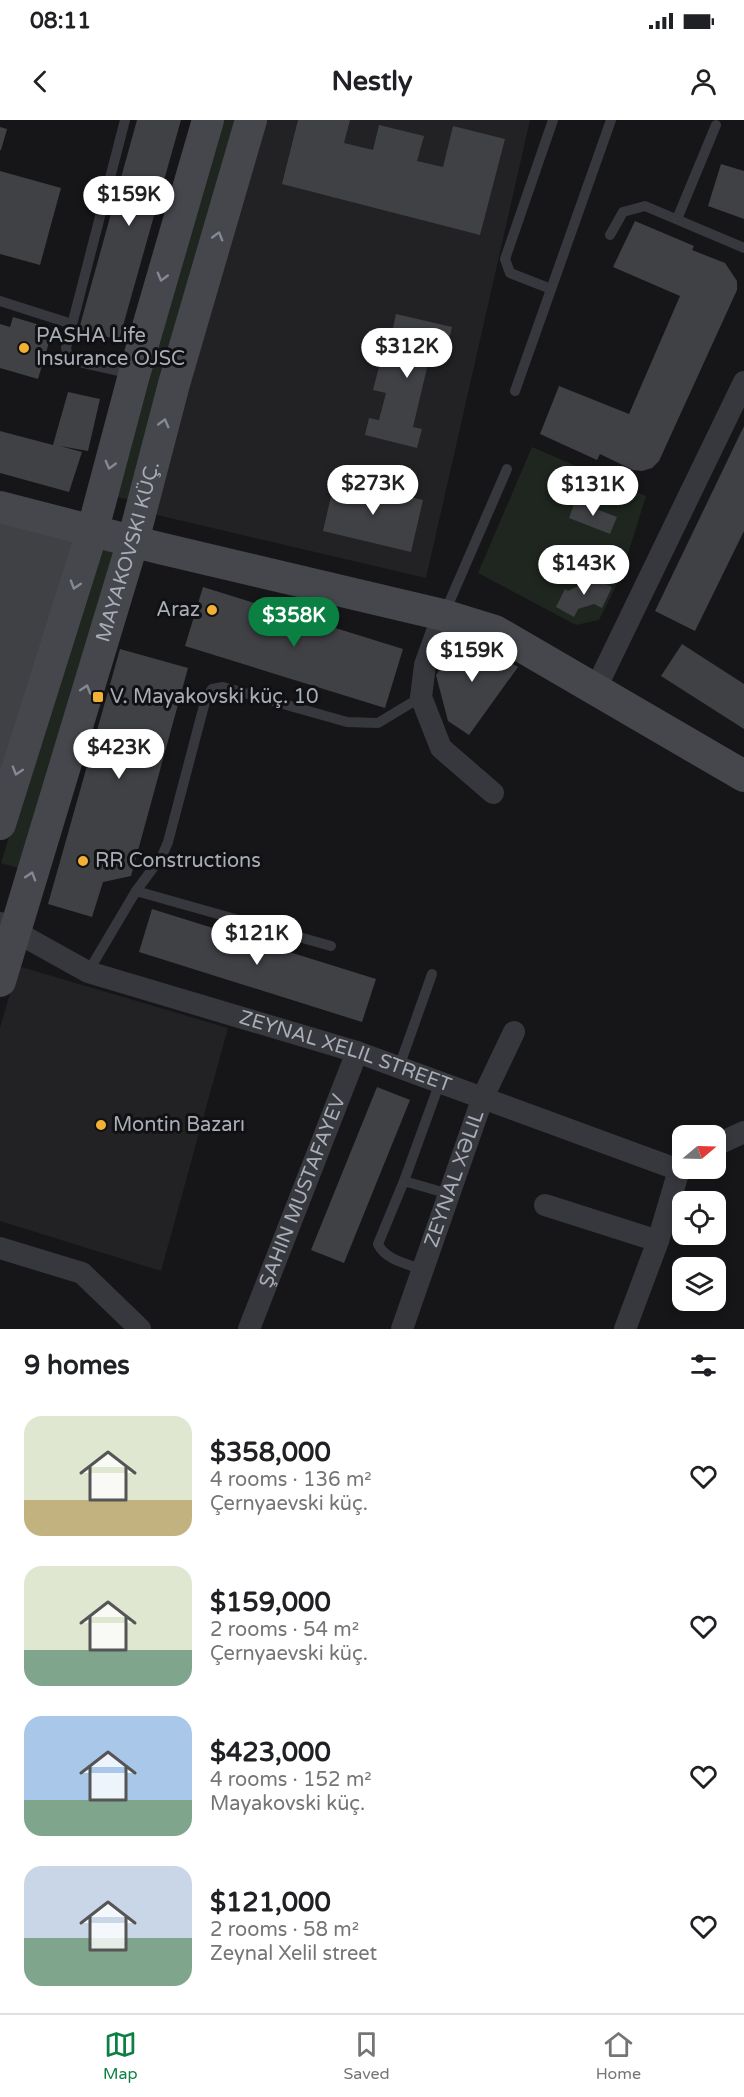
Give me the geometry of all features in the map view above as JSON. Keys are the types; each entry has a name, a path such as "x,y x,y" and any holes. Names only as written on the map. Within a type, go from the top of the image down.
{"street":[{"name":"MAYAKOVSKI KÜÇ.","path":"0,824 93,529 134,375 208,120"},
{"name":"MAYAKOVSKI KÜÇ.","path":"0,981 7,928 133,540 174,384 251,120"},
{"path":"596,688 744,382"},
{"path":"0,507 443,615 495,630 744,776"},
{"path":"443,615 425,665 421,697 441,748 493,793"},
{"name":"ZEYNAL XELIL STREET","path":"7,928 88,972 357,1052 672,1166"},
{"name":"ZEYNAL XƏLIL","path":"402,1329 483,1097 514,1032"},
{"name":"ŞAHIN MUSTAFAYEV","path":"249,1329 357,1052"},
{"path":"726,1140 744,1132"},
{"path":"625,1329 658,1241 678,1179"},
{"path":"545,1205 658,1241"},
{"path":"0,1248 82,1273 140,1329"}],"lane":[{"path":"125,120 66,348 68,356 74,361 134,375"},
{"path":"551,289 510,273 505,259 554,120"},
{"path":"515,391 611,120"},
{"path":"677,219 716,125"},
{"path":"610,235 623,213 645,206 744,248"},
{"path":"0,301 72,324"},
{"path":"443,615 507,470"},
{"path":"88,972 135,891 162,856 168,842 206,698 212,689 223,687 347,722 378,723 421,697"},
{"path":"135,891 331,946"},
{"path":"399,1067 432,974"},
{"path":"423,1270 381,1252 378,1244 440,1082"},
{"path":"404,1181 449,1194"}],"shaded area":[{"path":"219,120 242,120 130,500 110,495"},
{"path":"266,120 530,120 426,578 153,514"},
{"path":"532,447 646,496 621,576 599,620 576,625 478,573"},
{"path":"100,538 120,545 21,869 1,863"},
{"name":"Montin Bazarı","path":"18,966 228,1028 161,1271 0,1221 0,1028"}],"building":[{"path":"137,120 181,120 119,340 79,329"},
{"path":"298,120 350,120 344,143 373,150 379,125 424,136 417,161 443,167 453,126 505,139 480,235 282,184"},
{"path":"0,127 7,129 1,150 0,150"},
{"path":"721,164 744,171 744,219 708,206"},
{"path":"0,171 61,188 40,265 0,254"},
{"path":"635,221 694,246 692,250 725,263 737,281 737,290 659,461 652,468 642,471 633,470 600,454 597,460 540,434 559,386 629,414 680,296 613,267"},
{"path":"396,314 452,327 445,358 430,355 413,427 422,429 417,448 365,435 369,418 379,420 386,393 373,390 381,359 395,363 400,339 391,337"},
{"name":"PASHA Life Insurance OJSC","path":"13,317 53,329 38,379 0,368 0,324 10,327"},
{"path":"68,392 100,399 88,451 60,446 82,452 69,492 0,473 0,431 53,445"},
{"path":"744,426 744,531 695,631 655,611"},
{"path":"335,479 423,500 411,552 323,531"},
{"path":"575,501 617,517 610,534 569,518"},
{"path":"0,511 79,531 0,786"},
{"path":"588,576 612,587 602,608 594,604 578,609 574,617 556,607 565,589 568,591 586,582"},
{"path":"203,587 403,649 385,708 185,646"},
{"path":"463,636 518,667 469,735 448,721 436,675"},
{"path":"682,644 744,684 744,729 661,676"},
{"path":"120,649 188,668 131,876 103,882 92,917 48,904"},
{"path":"152,909 376,979 362,1022 139,952"},
{"path":"377,1087 410,1100 344,1263 311,1250"}],"place":[{"name":"PASHA Life Insurance OJSC","path":"24,348"},
{"name":"Araz","path":"212,610"},
{"name":"V. Mayakovski küç. 10","path":"98,697"},
{"name":"RR Constructions","path":"83,861"},
{"name":"Montin Bazarı","path":"101,1125"}]}
